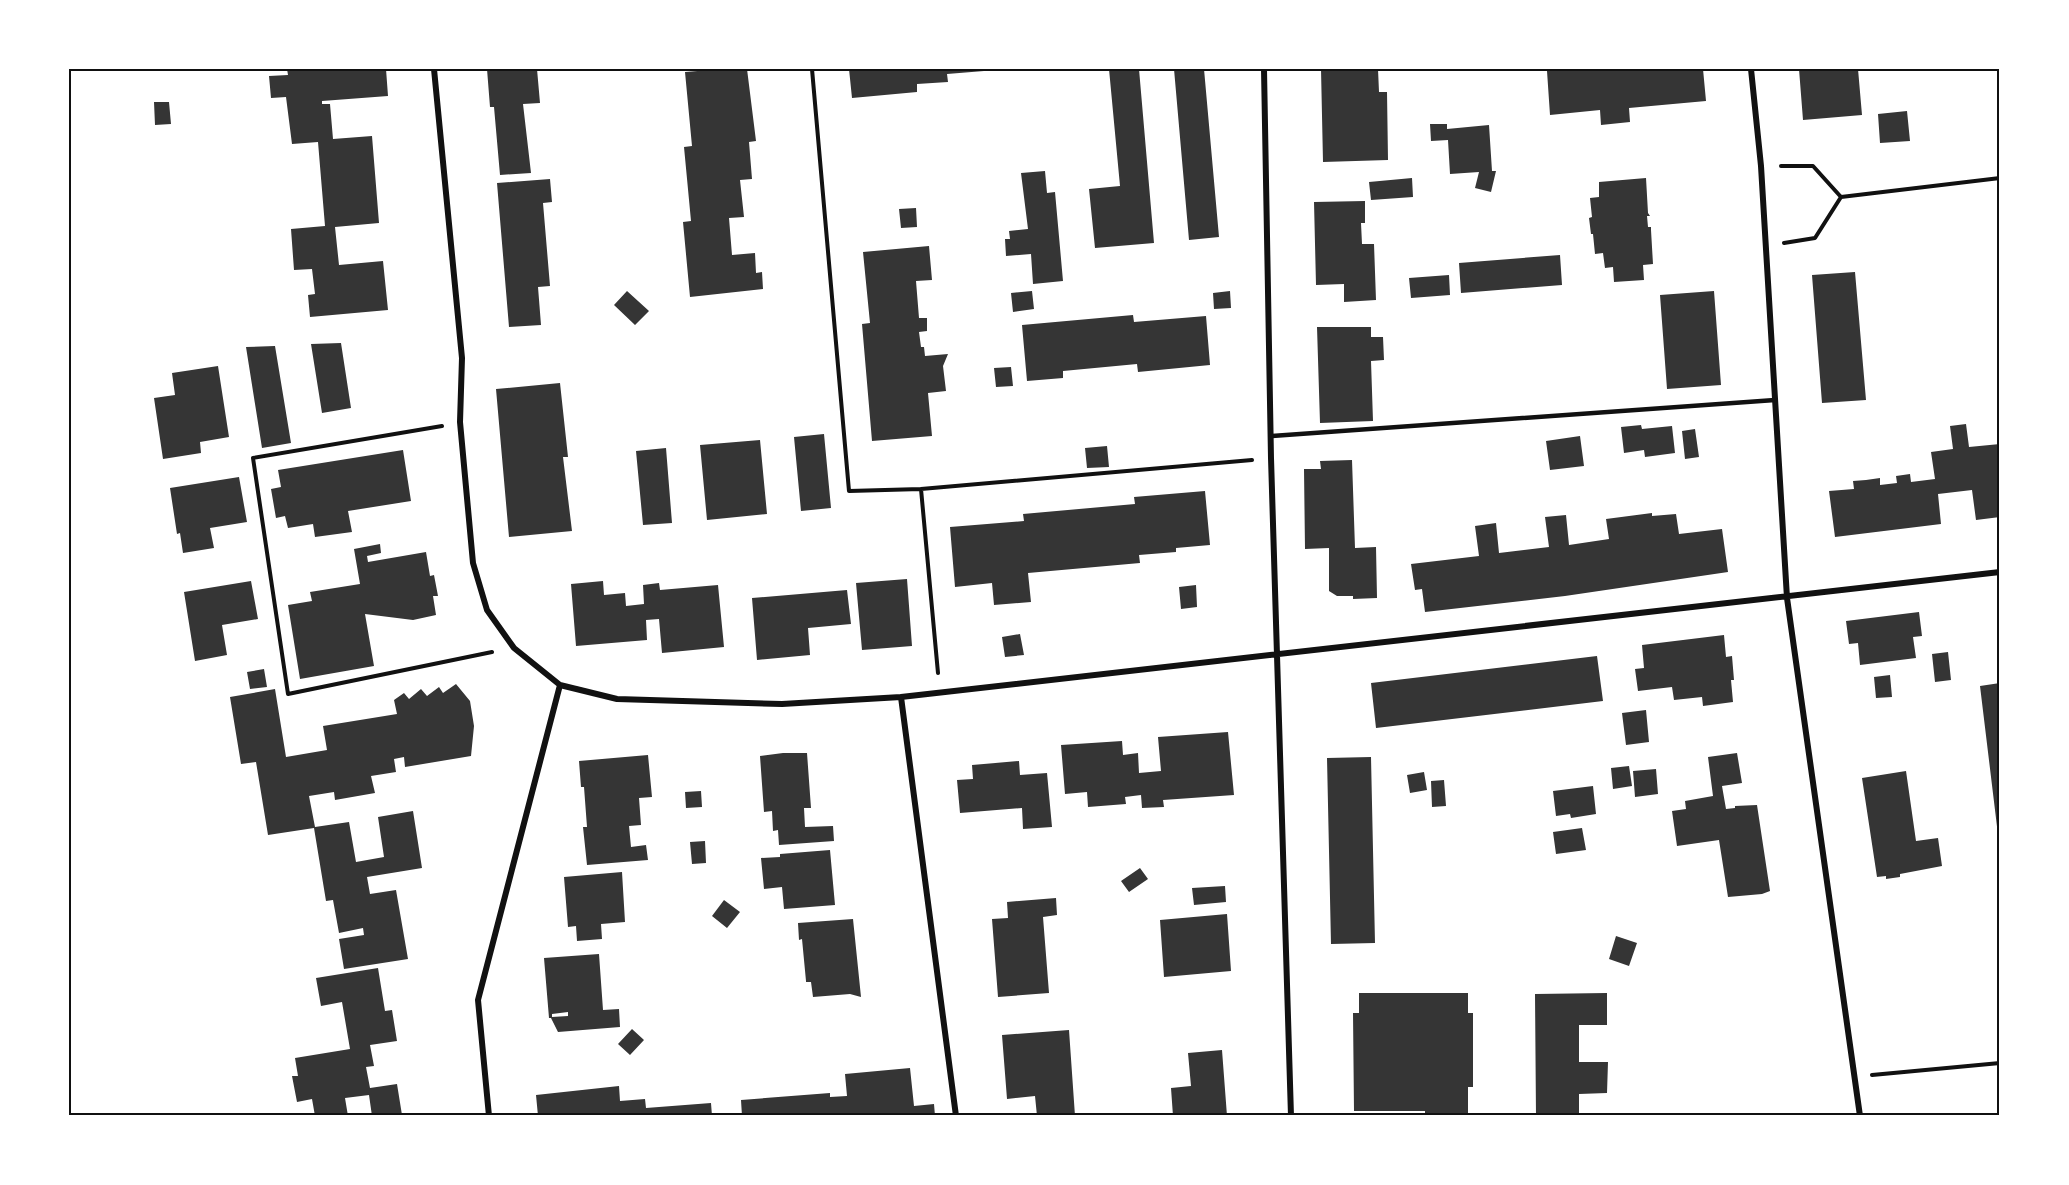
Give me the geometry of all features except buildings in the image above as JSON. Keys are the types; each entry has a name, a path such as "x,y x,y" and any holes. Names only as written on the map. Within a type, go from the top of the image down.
{"street":[{"path":"434,69 462,358 460,422 473,563 487,610 514,648 560,685 617,699 782,704 902,697 2000,572"},
{"path":"1264,69 1271,458 1291,1116"},
{"path":"1751,69 1761,166 1787,598 1860,1116"},
{"path":"489,1116 478,1000 560,685"},
{"path":"902,697 956,1116"}],"lane":[{"path":"1272,436 1775,400"}],"path":[{"path":"812,69 849,491 921,489 1271,458"},
{"path":"1761,166 1813,166 1841,197"},
{"path":"1841,197 2000,178"},
{"path":"1766,247 1815,238 1841,197"},
{"path":"460,422 253,458 288,694 514,648"},
{"path":"921,489 941,693"},
{"path":"1854,1077 2000,1063"}]}
